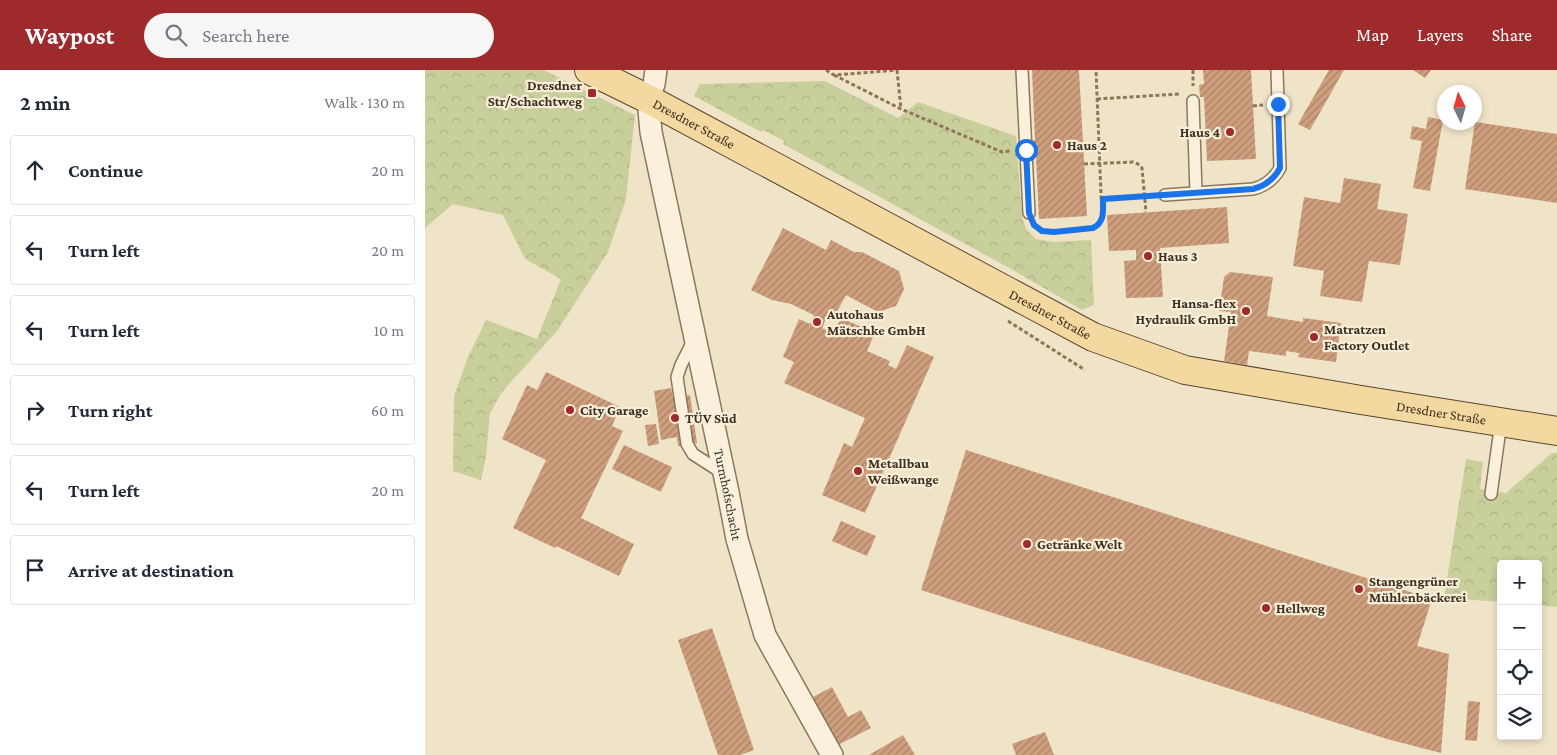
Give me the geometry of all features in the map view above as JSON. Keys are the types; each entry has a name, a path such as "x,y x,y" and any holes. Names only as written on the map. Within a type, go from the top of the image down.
{"main road":[{"name":"Dresdner Straße","path":"589,70 648,99 1093,337 1185,370 1557,431"}],"street":[{"path":"648,99 654,84 656,70"},
{"name":"Turmhofschacht","path":"648,99 651,132 737,539 765,635 832,755"}],"lane":[{"path":"1022,70 1029,213"},
{"path":"1165,195 1253,189 1261,187 1276,175 1280,168 1277,70"},
{"path":"1193,101 1196,193"},
{"path":"694,339 677,376 687,444 693,454 724,474"},
{"path":"1491,494 1501,422"}],"path":[{"path":"827,70 901,109 1002,152 1010,151"},
{"path":"834,75 897,70 901,109"},
{"path":"1029,213 1034,225 1042,231 1054,232 1093,228 1103,219 1096,70"},
{"path":"1097,99 1184,94"},
{"path":"1083,164 1101,162 1133,162 1138,164 1142,168 1146,212"},
{"path":"1103,199 1165,195"}],"green space":[{"path":"425,70 544,70 635,115 626,199 608,252 557,331 502,392 490,413 486,457 481,480 453,471 454,396 468,357 486,320 537,339 561,279 525,259 503,215 453,204 425,228"},
{"path":"825,81 898,118 918,102 1016,136 1022,216 1026,229 1036,239 1054,242 1091,240 1094,305 1082,310 783,144 784,141 763,130 761,132 694,96 700,84"},
{"path":"1552,453 1557,453 1557,607 1542,605 1542,560 1497,560 1497,602 1444,598 1466,459 1483,462 1480,489 1506,493"}],"building":[{"name":"Haus 2","path":"1032,70 1079,70 1087,216 1039,219 1036,157 1031,157 1030,141 1035,140"},
{"name":"Haus 4","path":"1203,70 1251,70 1256,159 1207,161 1204,97 1200,97 1199,85 1204,84"},
{"path":"1329,70 1344,70 1310,130 1298,124"},
{"path":"1413,70 1431,70 1425,78"},
{"path":"1428,117 1437,119 1437,130 1441,130 1430,191 1413,188 1422,141 1410,139 1412,126 1426,129"},
{"path":"1482,123 1557,134 1557,203 1465,189 1474,130 1482,130"},
{"path":"1344,178 1381,184 1377,209 1408,214 1400,265 1369,261 1362,302 1320,296 1324,271 1293,266 1304,197 1340,203"},
{"name":"Haus 3","path":"1227,207 1229,243 1160,248 1163,297 1126,298 1124,261 1136,260 1136,250 1109,251 1107,215"},
{"name":"Autohaus Mätschke GmbH","path":"783,228 826,250 831,240 854,252 862,252 899,271 904,289 896,306 878,312 846,295 834,317 828,314 822,328 833,334 841,318 875,333 867,351 890,361 888,365 896,369 907,345 934,357 865,513 822,495 844,443 852,447 865,418 784,383 794,362 783,357 799,319 810,324 814,315 791,304 772,300 751,290"},
{"path":"1230,272 1273,277 1267,316 1303,322 1303,318 1341,323 1336,362 1298,357 1299,353 1286,351 1286,356 1249,351 1247,365 1224,361 1231,312 1219,311 1224,277"},
{"path":"546,372 620,407 612,426 623,431 581,518 634,544 619,576 513,528 546,460 502,439 527,385 537,390"},
{"name":"TÜV Süd","path":"671,388 673,398 690,395 697,443 678,446 677,437 661,440 654,391"},
{"path":"656,424 659,444 648,446 645,425"},
{"path":"624,445 672,467 661,492 612,469"},
{"path":"966,450 1432,599 1417,646 1449,654 1441,753 1387,739 921,590"},
{"path":"841,521 876,536 867,556 832,541"},
{"path":"712,628 754,750 740,755 718,755 678,640"},
{"path":"832,687 848,717 861,710 871,728 836,746 811,698"},
{"path":"1468,701 1480,702 1477,741 1465,740"},
{"path":"1045,732 1054,755 1016,755 1012,744"},
{"path":"903,735 915,755 869,755"}],"place":[{"name":"Dresdner Str/Schachtweg","path":"592,93"},
{"name":"Haus 4","path":"1230,132"},
{"name":"Haus 2","path":"1057,145"},
{"name":"Haus 3","path":"1148,256"},
{"name":"Hansa-flex Hydraulik GmbH","path":"1246,311"},
{"name":"Autohaus Mätschke GmbH","path":"817,322"},
{"name":"Matratzen Factory Outlet","path":"1314,337"},
{"name":"City Garage","path":"570,410"},
{"name":"TÜV Süd","path":"675,418"},
{"name":"Metallbau Weißwange","path":"858,471"},
{"name":"Getränke Welt","path":"1027,544"},
{"name":"Stangengrüner Mühlenbäckerei","path":"1359,589"},
{"name":"Hellweg","path":"1266,608"}],"route":[{"path":"1026,150 1029,213 1034,225 1042,231 1054,232 1093,228 1103,219 1103,199 1253,189 1269,182 1280,168 1278,104"}]}
